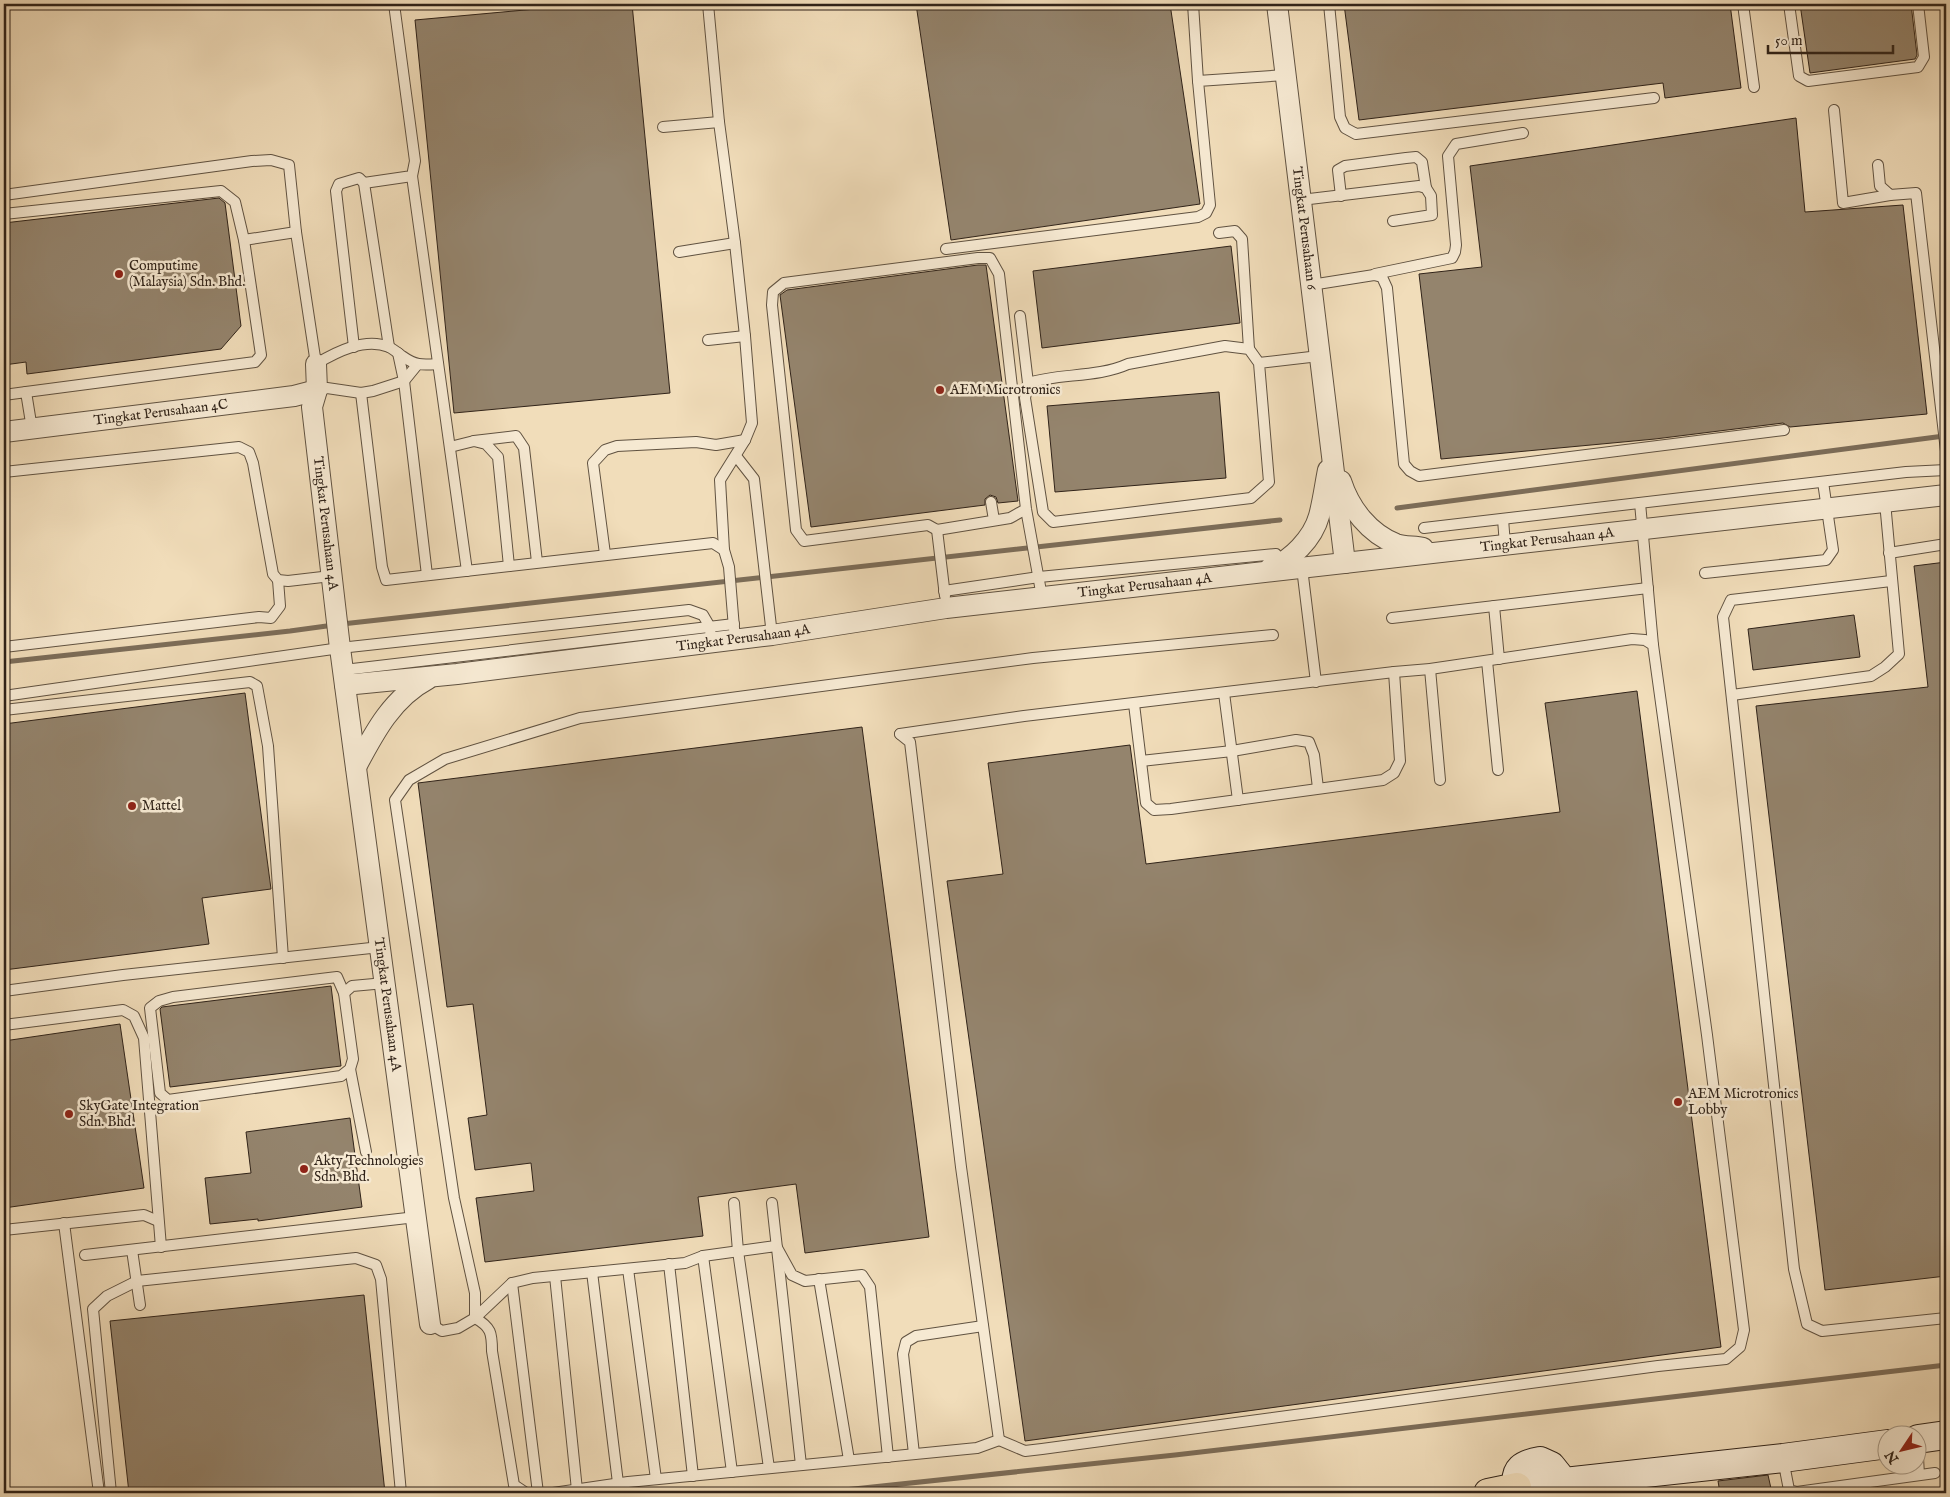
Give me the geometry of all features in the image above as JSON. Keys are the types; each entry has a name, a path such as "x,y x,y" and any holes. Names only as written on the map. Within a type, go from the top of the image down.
{"highway":[{"path":"1488,1493 1517,1487"}],"street":[{"name":"Tingkat Perusahaan 6","path":"1277,4 1345,563"},
{"name":"Tingkat Perusahaan 4A","path":"316,364 317,390 312,407 331,576 430,1324"},
{"name":"Tingkat Perusahaan 4C","path":"4,432 294,396 317,390"},
{"name":"Tingkat Perusahaan 6","path":"1331,454 1344,492 1356,513 1374,531 1397,544 1460,550"},
{"name":"Tingkat Perusahaan 6","path":"1242,569 1281,564 1303,546 1319,518 1331,454"},
{"name":"Tingkat Perusahaan 4A","path":"344,677 457,674 734,632 772,636 945,599 1042,598 1242,569 1302,568 1946,495"},
{"path":"356,767 385,716 405,694 427,679 457,674"},
{"path":"1928,1438 1946,1435"},
{"path":"1517,1487 1783,1458 1878,1445"}],"lane":[{"path":"394,4 415,161 412,176 467,571"},
{"path":"708,4 719,122 745,336 752,422 745,440 720,480 724,550 729,567 734,632"},
{"path":"946,249 1198,217 1206,214 1210,206 1193,4"},
{"path":"1329,4 1340,117 1345,128 1356,134 1654,98"},
{"path":"1743,4 1754,87"},
{"path":"1789,4 1799,76 1808,81 1918,67 1924,57 1918,4"},
{"path":"1198,81 1285,75"},
{"path":"1834,110 1843,203 1890,195 1916,193 1946,451"},
{"path":"663,127 719,122"},
{"path":"1311,285 1374,275 1452,258 1456,245 1448,156 1456,144 1523,133"},
{"path":"1341,196 1338,170 1345,166 1416,157 1422,162 1426,188 1431,196 1432,215 1393,221"},
{"path":"4,196 271,160 288,165 316,364 343,350 372,345 393,350 417,365 438,364"},
{"path":"1878,165 1880,186 1890,195"},
{"path":"364,183 412,176"},
{"path":"354,347 336,192 340,184 359,178 364,183 393,350 404,381 427,575"},
{"path":"1300,200 1419,186 1426,188"},
{"path":"4,214 221,191 235,202 244,240 261,355 255,362 4,395"},
{"path":"1020,316 1028,383 1025,398 1043,512 1053,522 1251,498 1269,482 1259,363 1248,349 1242,239 1235,231 1219,233"},
{"path":"244,240 296,232"},
{"path":"679,252 735,243"},
{"path":"1026,509 1010,518 937,530 928,525 804,541 796,530 772,305 773,292 784,283 990,258 999,274 1026,509 1042,598"},
{"path":"1374,275 1382,277 1387,288 1404,464 1410,471 1419,476 1784,430"},
{"path":"708,340 745,336"},
{"path":"1028,383 1042,379 1113,370 1128,364 1224,346 1248,349"},
{"path":"1259,363 1320,356"},
{"path":"317,390 327,388 361,393 404,381 417,365"},
{"path":"26,392 32,429"},
{"path":"361,393 382,567 386,580 713,543 724,550"},
{"path":"450,447 474,441 516,436 524,448 537,562"},
{"path":"605,554 593,463 604,450 617,446 655,442 696,442 716,445 745,440"},
{"path":"474,441 486,444 498,457 509,566"},
{"path":"4,472 239,447 249,452 253,463 273,574 278,580 280,606 271,618 259,617 4,647"},
{"path":"736,456 754,479 772,636"},
{"path":"1424,528 1906,472 1946,470"},
{"path":"1705,573 1826,560 1832,550 1823,482"},
{"path":"991,502 994,520"},
{"path":"1732,694 1871,676 1885,667 1899,654 1885,502"},
{"path":"553,1493 618,1483 978,1448 999,1440 1025,1451 1042,1450 1658,1366 1726,1359 1740,1348 1744,1330 1742,1310 1707,1035 1653,645 1644,529 1640,503"},
{"path":"1503,519 1505,545"},
{"path":"937,530 945,599 1038,577 1078,573 1242,569 1276,554"},
{"path":"1889,553 1946,544"},
{"path":"1302,568 1316,682"},
{"path":"1078,573 1081,593"},
{"path":"278,580 288,581 331,576"},
{"path":"1891,581 1731,600 1723,617 1794,1268 1807,1324 1822,1331 1946,1318"},
{"path":"1392,618 1648,588"},
{"path":"1494,606 1499,659"},
{"path":"4,696 340,648 689,610 703,615 710,635 344,677"},
{"path":"474,1318 475,1292 454,1198 396,800 409,780 445,759 580,718 1032,658 1272,634"},
{"path":"999,1440 959,1148 910,742 900,734 1024,716 1430,669 1632,639 1645,640 1653,645"},
{"path":"1487,661 1498,770"},
{"path":"1430,669 1440,780"},
{"path":"1134,704 1146,803 1154,810 1171,809 1383,780 1394,773 1400,761 1394,672"},
{"path":"4,710 250,682 257,686 268,746 283,958"},
{"path":"1224,693 1238,800"},
{"path":"1141,761 1232,751 1296,740 1309,742 1314,755 1318,788"},
{"path":"4,990 380,947"},
{"path":"337,977 344,993 354,1059 350,1069 341,1076 168,1100 160,1093 150,1008 159,1001 173,997 337,977"},
{"path":"344,993 352,986 384,983"},
{"path":"4,1025 123,1010 134,1016 144,1038 158,1221 162,1247"},
{"path":"350,1069 366,1152"},
{"path":"734,1203 738,1251 769,1468"},
{"path":"772,1203 801,1465"},
{"path":"4,1230 144,1215 158,1221"},
{"path":"85,1256 416,1217"},
{"path":"64,1223 99,1493"},
{"path":"430,1324 442,1332 458,1328 474,1318 512,1283 533,1278 685,1263 702,1256 776,1246"},
{"path":"776,1246 792,1275 806,1281 862,1275 870,1287 888,1457"},
{"path":"132,1250 140,1305"},
{"path":"702,1256 732,1472"},
{"path":"111,1493 93,1309 106,1296 137,1280 356,1258 376,1265 381,1279 400,1493"},
{"path":"668,1264 693,1476"},
{"path":"628,1268 656,1479"},
{"path":"592,1272 618,1483"},
{"path":"555,1276 577,1490"},
{"path":"819,1279 849,1460"},
{"path":"512,1283 538,1493"},
{"path":"474,1318 486,1324 492,1336 492,1351 514,1485 526,1493"},
{"path":"914,1454 903,1354 906,1342 916,1336 983,1326"},
{"path":"1783,1458 1789,1490 1797,1492 1935,1473"}],"building":[{"path":"591,4 632,4 670,393 454,413 415,20"},
{"path":"916,4 1170,4 1200,204 951,240"},
{"path":"1344,4 1730,4 1741,88 1665,98 1663,83 1359,120"},
{"path":"1800,4 1911,4 1917,55 1915,59 1810,73"},
{"path":"1796,118 1805,212 1903,205 1927,414 1790,427 1783,423 1655,439 1441,459 1419,274 1482,267 1470,166"},
{"name":"Computime (Malaysia) Sdn. Bhd.","path":"219,198 225,203 241,326 221,349 27,374 26,362 4,365 4,223"},
{"path":"1231,246 1240,323 1042,348 1033,271"},
{"path":"986,265 1018,501 998,503 996,497 990,495 985,499 985,505 811,527 780,295 787,290"},
{"path":"1219,392 1226,478 1055,492 1047,406"},
{"path":"1946,562 1946,1276 1825,1290 1756,706 1928,687 1914,566"},
{"path":"1854,615 1860,657 1753,670 1748,629"},
{"path":"1637,691 1721,1347 1025,1441 947,881 1003,874 988,763 1130,745 1146,864 1560,812 1545,703"},
{"name":"Mattel","path":"245,693 271,889 202,898 209,944 4,970 4,724"},
{"path":"862,727 929,1237 805,1253 796,1184 698,1197 703,1236 485,1262 476,1198 534,1191 531,1163 475,1170 468,1118 487,1115 473,1004 447,1007 418,783"},
{"path":"331,986 341,1066 170,1087 160,1009 162,1007"},
{"name":"SkyGate Integration Sdn. Bhd.","path":"120,1024 144,1188 4,1208 4,1041"},
{"name":"Akty Technologies Sdn. Bhd.","path":"350,1118 362,1207 258,1221 258,1219 210,1224 205,1178 251,1173 246,1132"},
{"path":"364,1295 385,1493 129,1493 110,1321"},
{"path":"1768,1475 1772,1493 1720,1493 1718,1481"}],"waterway":[{"path":"1397,508 1944,436"},
{"path":"342,624 1280,520"},
{"path":"4,662 334,625"},
{"path":"816,1493 1175,1455 1946,1365"}],"place":[{"name":"Computime (Malaysia) Sdn. Bhd.","path":"119,274"},
{"name":"AEM Microtronics","path":"940,390"},
{"name":"Mattel","path":"132,806"},
{"name":"AEM Microtronics Lobby","path":"1678,1102"},
{"name":"SkyGate Integration Sdn. Bhd.","path":"69,1114"},
{"name":"Akty Technologies Sdn. Bhd.","path":"304,1169"}]}
